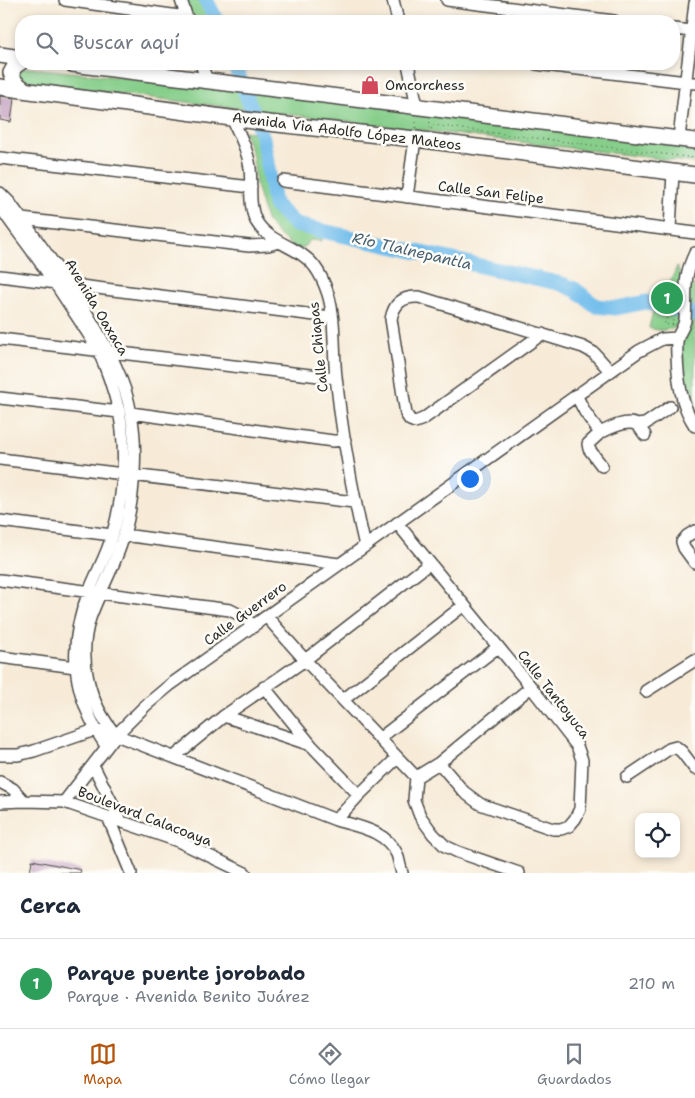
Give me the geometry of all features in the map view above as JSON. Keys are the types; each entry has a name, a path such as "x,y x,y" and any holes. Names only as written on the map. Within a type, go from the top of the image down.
{"main road":[{"path":"0,55 15,57"},
{"path":"15,66 11,73 15,82 25,90"},
{"path":"123,70 695,141"},
{"name":"Avenida Via Adolfo López Mateos","path":"0,88 248,121 415,139 695,175"}],"street":[{"path":"65,0 161,15"},
{"path":"181,0 186,15"},
{"path":"393,0 397,15"},
{"path":"447,0 566,15"},
{"path":"679,138 690,82 691,31 695,3"},
{"path":"680,30 691,31"},
{"path":"203,70 207,80"},
{"path":"409,70 417,106"},
{"path":"587,70 690,82"},
{"name":"Calle Chiapas","path":"232,118 247,152 250,167 251,207 255,220 264,232 302,255 314,266 323,281 328,297 336,378 354,502 365,546"},
{"path":"407,197 415,139"},
{"path":"0,158 251,187"},
{"path":"670,229 673,172"},
{"name":"Calle San Felipe","path":"283,181 695,233"},
{"name":"Avenida Oaxaca","path":"1,198 22,219 69,285 104,351 131,414 134,445 119,506 114,566 95,591 79,619 75,644 75,667 82,697 96,730 106,746"},
{"name":"Avenida Oaxaca","path":"1,198 56,283 104,351 119,412 122,444 128,475"},
{"path":"22,219 249,246 268,245 279,242"},
{"path":"695,253 686,276 685,321 678,338 678,380 683,401 689,417 695,426"},
{"path":"0,276 331,317"},
{"path":"542,334 423,420 415,422 410,420 406,414 391,318 396,304 410,296 419,297 542,334 583,347 594,353 610,371"},
{"name":"Calle Guerrero","path":"64,802 116,734 170,685 610,371 650,344 678,338"},
{"path":"0,340 336,378"},
{"path":"574,396 600,433"},
{"path":"0,398 119,412"},
{"path":"602,466 589,449 588,444 600,433 629,423 645,424 670,407"},
{"path":"131,414 333,441 345,440"},
{"path":"637,425 645,435"},
{"path":"0,458 354,502"},
{"path":"0,521 339,564"},
{"name":"Calle Tantoyuca","path":"397,523 577,746 582,760 580,809 569,826 553,829 480,804 464,792 439,763"},
{"path":"695,531 682,542 695,563"},
{"path":"174,757 224,716 306,660 430,563"},
{"path":"0,580 230,610 246,618 253,627"},
{"name":"Avenida Oaxaca","path":"95,591 86,643 86,668 89,686 96,706 105,722 116,734"},
{"path":"343,700 464,605"},
{"path":"267,616 416,777 414,800 420,816 432,834 445,846 458,852 519,873"},
{"path":"380,738 498,647"},
{"path":"0,657 75,667"},
{"path":"646,690 695,660"},
{"path":"264,687 311,745 358,794"},
{"path":"416,777 439,763 531,687"},
{"path":"224,716 311,745"},
{"path":"0,755 18,755 34,751 96,730 116,734 336,820 373,831 383,836 392,845 398,856 402,873"},
{"path":"627,777 676,747 695,769"},
{"path":"336,820 358,794 398,758"},
{"path":"93,765 121,821"},
{"path":"0,782 13,789 24,801"},
{"name":"Boulevard Calacoaya","path":"0,802 64,802 178,841 245,873"},
{"path":"108,817 131,873"}],"path":[{"path":"415,139 417,106"},
{"path":"431,116 428,131 430,131 432,125 695,158"},
{"path":"670,302 670,314 674,324 670,326 664,324 667,320 666,315 677,279"}],"green space":[{"path":"183,0 201,0 208,15 189,15"},
{"path":"18,70 50,70 417,108 695,147 695,163 36,84 17,76"},
{"path":"244,131 255,132 258,137 271,208 290,226 323,237 321,241 310,240 301,250 293,247 266,220 256,185 253,157"},
{"path":"677,267 682,280 674,312 682,324 666,330 649,328 658,292 665,293"},
{"path":"686,283 695,286 695,418 685,400 680,334"}],"building":[{"path":"0,96 14,98 11,122 0,120"},
{"path":"32,860 81,870 80,873 30,873"}],"waterway":[{"name":"Río Tlalnepantla","path":"206,0 214,15"},
{"name":"Río Tlalnepantla","path":"236,70 263,138 274,204 296,225 562,284 576,290 596,306 616,308 646,302 695,314"}],"place":[{"name":"Omcorchess","path":"370,85"},
{"name":"Parque puente jorobado","path":"667,298"}]}
